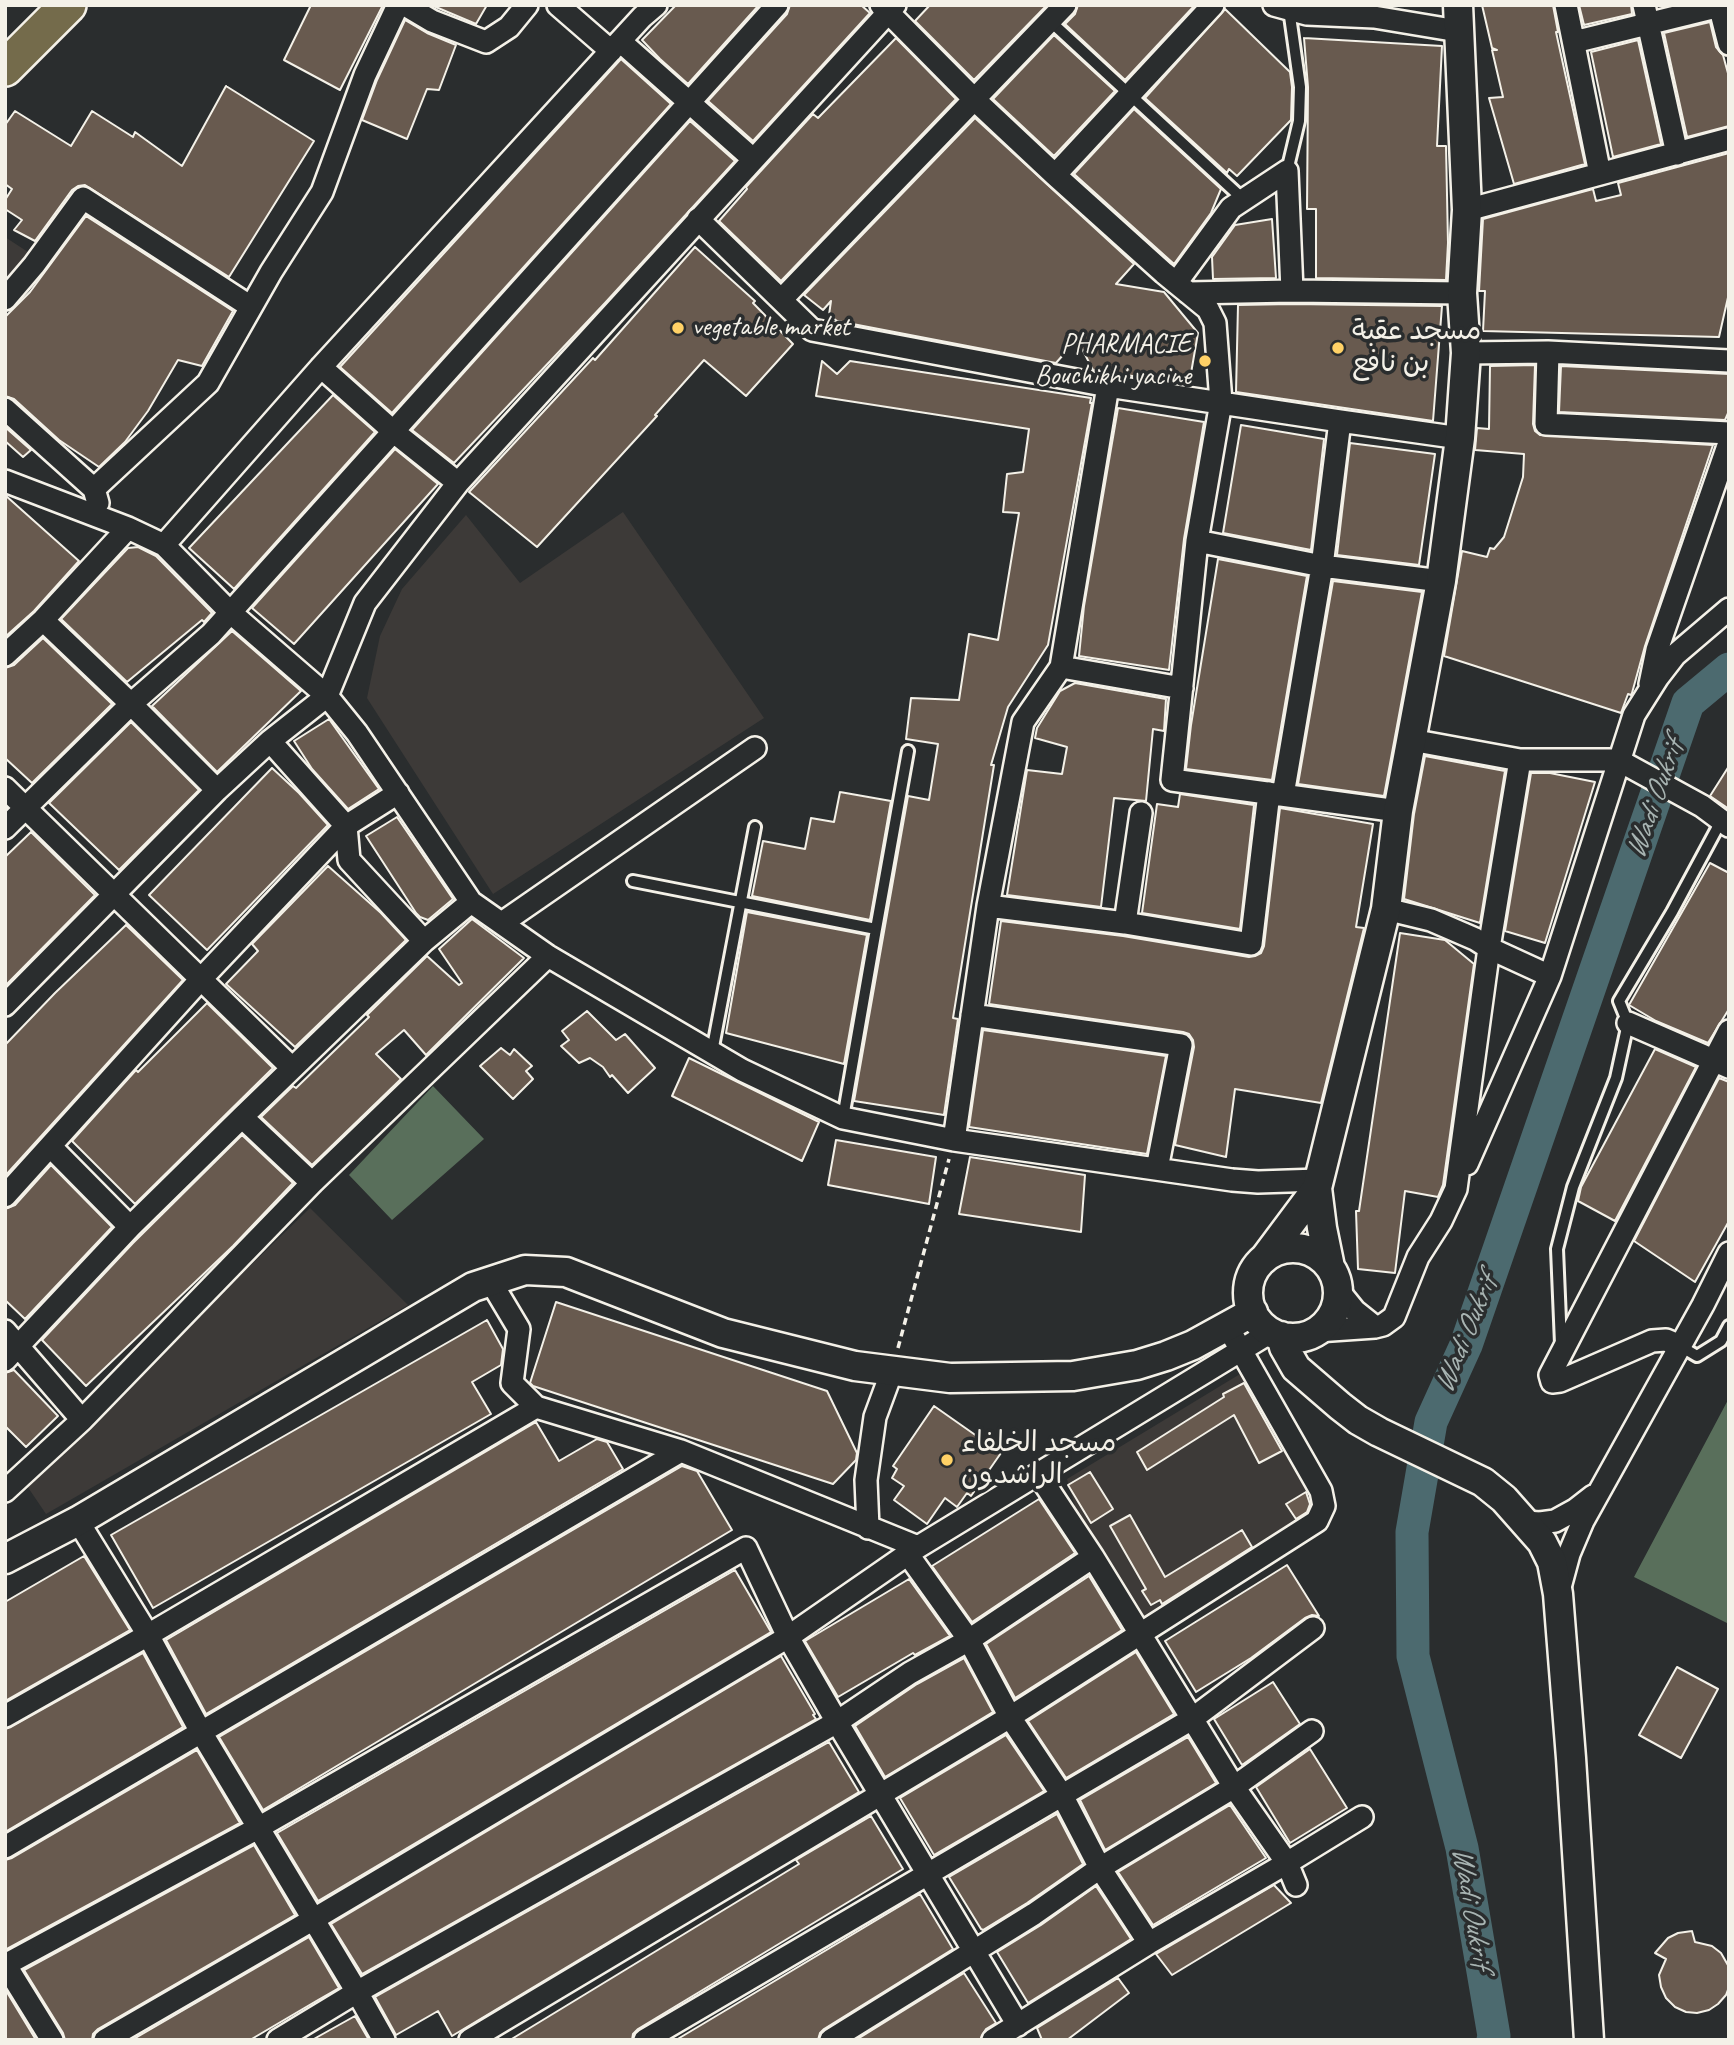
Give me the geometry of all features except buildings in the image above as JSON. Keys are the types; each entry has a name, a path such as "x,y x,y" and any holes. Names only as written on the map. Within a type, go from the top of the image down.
{"main road":[{"path":"5,68 68,5"}],"street":[{"path":"93,489 208,383 322,192 365,75 398,5"},
{"path":"405,5 432,21 486,42 509,27 527,5"},
{"path":"558,5 689,103 753,159"},
{"path":"164,545 321,367 615,46 656,5"},
{"path":"5,828 131,704 211,634 777,5"},
{"path":"782,299 1065,5"},
{"path":"1055,175 1213,5"},
{"path":"1566,5 1600,174"},
{"path":"1574,42 1647,15 1719,6 1729,44"},
{"path":"5,1005 217,790 270,741 327,696 365,603 458,484 889,7 975,100 1055,175 1208,309 1216,323 1221,402 1197,541 1172,780 1398,811"},
{"path":"1282,7 1307,13 1368,11 1458,18 1467,210 1462,293 1466,353 1461,438 1441,581 1398,811 1385,909 1318,1184 1322,1227 1334,1279 1335,1310 1331,1318 1315,1332 1313,1358 1322,1391"},
{"path":"1647,15 1677,154"},
{"path":"1467,210 1729,139"},
{"path":"1182,288 1231,208 1287,171"},
{"path":"1287,171 1292,291"},
{"path":"5,299 34,265 83,198 251,307"},
{"path":"698,219 812,330 1108,386 1461,438"},
{"path":"1182,288 1462,293"},
{"path":"1466,353 1548,352 1729,361"},
{"path":"1548,352 1546,424 1729,433"},
{"path":"321,367 458,484"},
{"path":"954,1140 988,906 1023,722 1061,667 1108,386"},
{"path":"5,409 93,489 103,518"},
{"path":"988,906 1125,923 1251,944 1276,794 1322,566 1340,421"},
{"path":"1649,690 1657,650 1729,443"},
{"path":"7,483 103,518 164,545 230,612 327,696 357,733 471,902 548,956 742,1070 844,1118 954,1140 1258,1182 1318,1184"},
{"path":"9,642 43,620 128,528"},
{"path":"1197,541 1322,566 1441,581"},
{"path":"5,1559 78,1521 473,1287 525,1270 566,1272 723,1333 855,1366 950,1378 1073,1376 1166,1356 1268,1327 1291,1338 1315,1332 1375,1327 1390,1322 1398,1311 1418,1257 1441,1221 1456,1189 1550,976 1634,715 1675,655 1729,609"},
{"path":"43,620 217,790"},
{"path":"1061,667 1182,688"},
{"path":"1411,740 1520,760 1618,760 1702,806 1725,823"},
{"path":"270,741 346,826 349,860 424,941"},
{"path":"502,923 755,748"},
{"path":"1456,1189 1489,948 1520,760"},
{"path":"5,788 292,1068"},
{"path":"5,1196 201,979 346,826 398,793"},
{"path":"1125,923 1142,813"},
{"path":"82,1420 10,1346 242,1116 424,941 471,902"},
{"path":"1385,909 1431,920 1550,976"},
{"path":"5,1491 82,1420 312,1183 548,956"},
{"path":"972,1015 1181,1045 1157,1169"},
{"path":"1628,1023 1721,1064"},
{"path":"1680,1346 1666,1339 1652,1341 1560,1381 1552,1382 1550,1375 1721,1064 1729,1031"},
{"path":"242,1116 312,1183"},
{"path":"51,1147 130,1227"},
{"path":"1318,1184 1251,1278 1249,1301 1284,1347 1296,1368 1322,1391 1359,1420 1483,1482 1504,1499 1525,1522 1542,1542 1552,1562 1558,1594 1572,1772 1588,2040"},
{"path":"1264,1259 1286,1249 1311,1252 1321,1258 1355,1311 1375,1327"},
{"path":"1558,1594 1569,1554 1583,1521 1703,1306 1729,1254"},
{"path":"491,1282 519,1329 512,1382 536,1407 681,1451 868,1528 913,1550 969,1640 1010,1717 1062,1795 1100,1868 1149,1943"},
{"path":"105,2040 789,1637 913,1550 1038,1474 1234,1338"},
{"path":"470,2040 1010,1717 1312,1525 1322,1514 1324,1506 1321,1491 1234,1338"},
{"path":"868,1528 866,1480 875,1417 892,1371"},
{"path":"5,1716 148,1636 536,1407"},
{"path":"5,1847 681,1451"},
{"path":"1038,1474 1234,1787 1287,1863 1296,1885"},
{"path":"1525,1522 1555,1521 1575,1510 1600,1490"},
{"path":"78,1521 384,2040"},
{"path":"52,2040 5,1964 258,1828 746,1548 789,1637 837,1722 1018,2025"},
{"path":"278,2040 358,1992 837,1722 910,1673 969,1640 1093,1558"},
{"path":"645,2040 1192,1719 1313,1628"},
{"path":"831,2040 1034,1914 1100,1868 1234,1787 1312,1731"},
{"path":"993,2040 1149,1943 1362,1817"}],"lane":[{"path":"1282,7 1300,86 1299,121 1287,171"},
{"path":"1050,20 1243,199"},
{"path":"844,1118 908,751"},
{"path":"1562,1350 1557,1249 1573,1187 1616,1078 1628,1023 1619,1001 1725,823"},
{"path":"712,1052 755,827"},
{"path":"633,881 876,929"},
{"path":"1680,1346 1697,1356 1721,1341 1729,1326"}],"path":[{"path":"892,1371 954,1140"}],"shaded area":[{"path":"5,237 31,254 5,283"},
{"path":"623,512 764,718 493,894 367,698 380,636 402,589 466,515 520,583"},
{"path":"310,1208 408,1305 46,1514 25,1483"},
{"path":"1245,1371 1326,1511 1146,1619 1076,1510 1067,1479"}],"green space":[{"path":"433,1086 484,1139 392,1220 349,1175"},
{"path":"1729,1398 1729,1624 1634,1577"}],"waterway":[{"name":"Wadi Oukrif","path":"1493,2040 1462,1848 1413,1656 1412,1532 1431,1422 1466,1345 1688,703 1729,669"}],"place":[{"name":"vegetable market","path":"678,328"},
{"name":"مسجد عقبة بن نافع","path":"1338,348"},
{"name":"PHARMACIE Bouchikhi yacine","path":"1205,361"},
{"name":"مسجد الخلفاء الراشدون","path":"947,1460"}]}
